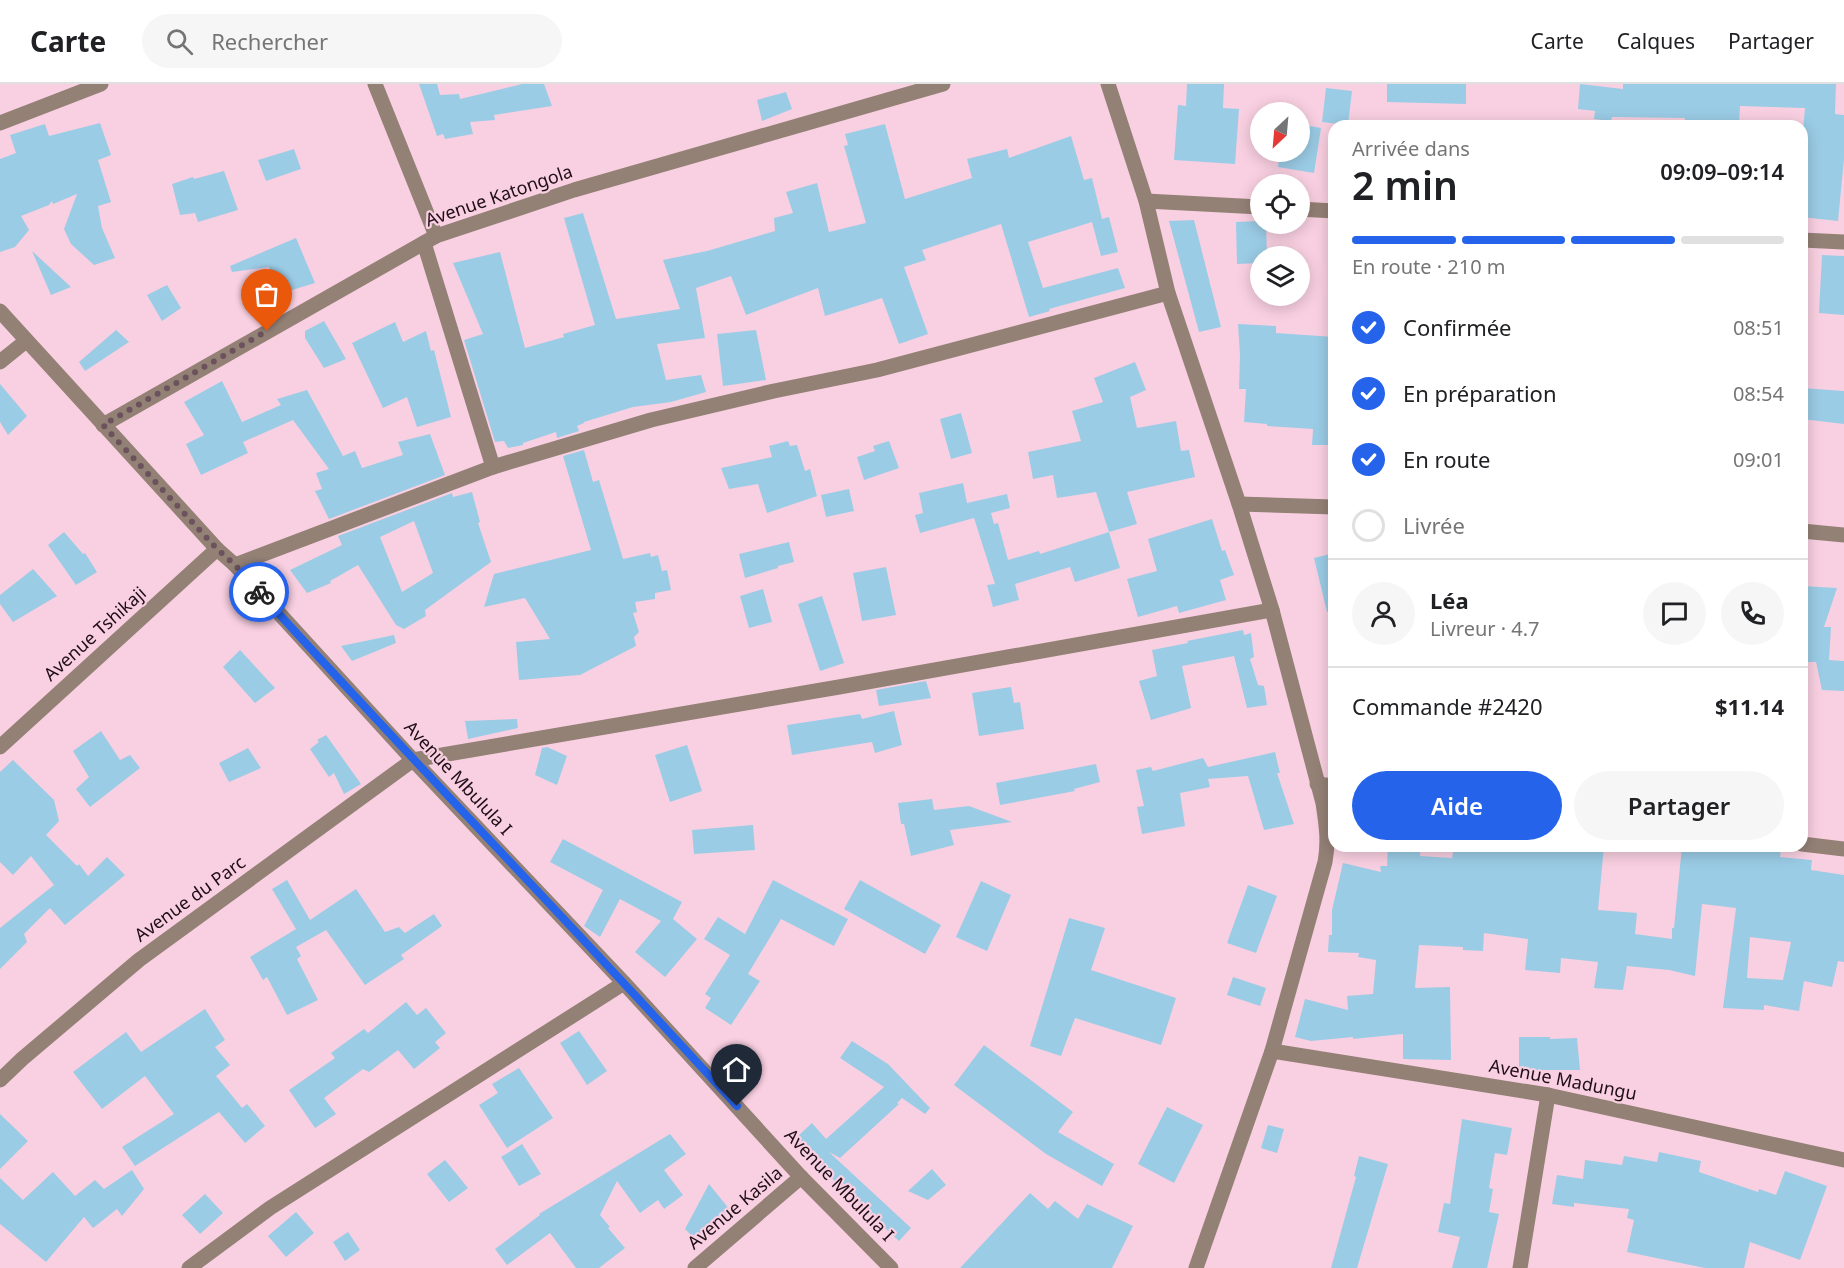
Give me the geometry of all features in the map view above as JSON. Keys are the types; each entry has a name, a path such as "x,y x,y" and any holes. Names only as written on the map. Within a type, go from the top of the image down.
{"street":[{"path":"0,123 101,84"},
{"path":"375,84 430,239 492,467"},
{"name":"Avenue Katongola","path":"103,425 430,239 585,187 943,84"},
{"path":"1108,84 1146,201 1168,293 1272,610 1323,803 1328,844 1323,870 1272,1051 1196,1268"},
{"path":"1146,201 1250,206"},
{"path":"1310,210 1328,211"},
{"path":"1808,240 1844,242"},
{"path":"235,565 492,467 651,420 877,370 1168,293"},
{"name":"Avenue Mbulula I","path":"0,311 217,549 235,565 413,760 624,983 801,1177 891,1268"},
{"path":"0,362 26,341"},
{"path":"1239,504 1328,507"},
{"path":"1808,532 1844,535"},
{"name":"Avenue Tshikaji","path":"0,747 217,549"},
{"path":"413,760 1272,610"},
{"name":"Avenue du Parc","path":"0,1080 139,960 413,760"},
{"path":"1317,784 1328,785"},
{"path":"1808,845 1844,849"},
{"path":"189,1268 270,1208 624,983"},
{"name":"Avenue Madungu","path":"1272,1051 1548,1095 1844,1160"},
{"path":"1520,1268 1548,1095"},
{"name":"Avenue Kasila","path":"695,1268 801,1177"}],"building":[{"path":"419,84 437,84 440,95 459,94 460,99 522,84 544,84 552,106 494,115 495,120 470,122 473,134 445,139 443,134 437,136"},
{"path":"1187,84 1224,84 1223,108 1239,109 1235,164 1174,160 1178,105 1186,106"},
{"path":"1387,84 1466,84 1466,104 1387,102"},
{"path":"1580,84 1623,89 1623,84 1836,84 1835,114 1844,115 1844,159 1838,221 1808,218 1808,120 1804,120 1805,108 1740,106 1739,120 1612,117 1611,120 1602,120 1594,119 1595,111 1578,109"},
{"path":"1326,88 1352,91 1349,120 1322,122"},
{"path":"786,92 792,109 762,121 757,100"},
{"path":"100,123 111,155 98,160 111,202 98,206 102,228 115,258 94,265 71,244 64,229 77,194 53,204 52,201 49,205 21,216 29,230 15,247 0,252 0,159 16,153 10,135 45,124 49,136"},
{"path":"885,124 905,199 972,178 967,159 1007,149 1009,158 1071,136 1084,180 1092,178 1102,219 1109,217 1118,252 1101,256 1092,222 1028,242 1043,288 1118,268 1125,288 1049,309 1050,311 1029,317 1001,224 922,250 926,260 904,267 928,334 899,344 882,298 825,316 818,288 746,315 731,276 696,288 705,338 657,344 666,380 701,375 706,392 671,402 633,407 584,422 577,426 579,431 557,438 556,432 523,443 523,445 508,448 504,441 495,442 464,340 483,334 453,263 500,252 525,348 564,337 563,334 595,325 564,218 583,213 616,319 680,309 663,260 707,251 775,231 774,218 793,213 786,192 817,183 829,232 866,223 844,146 848,145 845,134"},
{"path":"1310,126 1321,128 1314,173 1278,167 1279,162 1310,162"},
{"path":"294,149 301,169 266,181 258,160"},
{"path":"224,171 238,210 198,222 195,213 180,215 172,184"},
{"path":"1194,220 1221,327 1199,332 1169,221"},
{"path":"1250,221 1250,234 1266,234 1267,246 1250,246 1250,263 1237,264 1236,222"},
{"path":"296,238 315,283 279,294 269,267 232,272 230,266"},
{"path":"32,251 71,287 51,295"},
{"path":"1822,255 1844,256 1844,315 1819,313"},
{"path":"167,285 181,308 162,321 147,295"},
{"path":"324,321 346,359 324,368 305,338 305,331"},
{"path":"395,322 403,342 426,331 431,351 434,350 451,417 417,427 407,397 383,408 352,343"},
{"path":"1238,324 1276,326 1276,333 1328,337 1328,445 1312,445 1313,429 1244,422 1246,389 1239,389"},
{"path":"116,330 129,342 85,371 79,362"},
{"path":"756,330 766,380 723,386 717,334"},
{"path":"1135,362 1146,390 1130,397 1137,428 1176,421 1181,451 1189,450 1195,477 1127,492 1137,524 1109,532 1096,492 1057,498 1053,475 1033,479 1028,452 1081,441 1072,411 1103,402 1094,378"},
{"path":"222,381 242,422 281,405 277,399 307,390 343,456 355,451 362,468 403,455 398,442 430,434 445,475 329,519 315,491 322,489 316,473 329,469 293,420 243,442 248,453 201,475 186,444 204,435 184,402"},
{"path":"0,384 27,416 8,435 0,422"},
{"path":"1808,388 1844,391 1844,424 1808,420"},
{"path":"961,413 972,453 951,459 940,419"},
{"path":"788,441 790,446 797,445 805,471 810,469 817,496 767,513 758,484 729,489 721,468 772,457 769,446"},
{"path":"889,441 899,468 864,480 857,457 875,451 873,446"},
{"path":"584,450 593,482 599,480 623,559 650,553 651,557 658,555 662,571 667,570 671,590 655,593 655,599 635,602 637,612 633,613 639,632 634,637 636,646 580,675 519,680 516,642 550,639 525,598 484,607 494,574 591,550 563,456"},
{"path":"963,483 967,503 1007,494 1010,508 991,513 994,524 998,523 1008,560 1039,551 1040,554 1109,532 1120,568 1075,582 1070,567 1015,584 1019,600 993,607 987,585 995,584 974,518 920,533 915,515 923,513 919,493"},
{"path":"849,489 854,511 826,517 821,495"},
{"path":"472,492 480,522 478,523 491,562 425,610 426,616 404,629 396,625 358,565 330,581 331,583 307,593 290,570 342,545 338,536 452,493 453,497","holes":["414,521 433,573 402,592 380,537"]},
{"path":"1212,519 1222,551 1225,550 1234,575 1220,580 1226,600 1179,613 1177,606 1138,617 1127,579 1157,571 1148,539"},
{"path":"64,532 83,554 85,553 97,572 76,585 48,545"},
{"path":"789,542 794,562 745,578 739,554"},
{"path":"1328,554 1328,612 1327,612 1314,558"},
{"path":"886,567 896,615 862,621 853,573"},
{"path":"33,569 57,596 13,622 0,604 0,595"},
{"path":"1808,586 1837,588 1824,627 1831,627 1829,660 1844,661 1844,691 1822,690 1816,662 1808,662"},
{"path":"763,589 772,622 749,628 740,596"},
{"path":"822,596 844,663 820,671 798,604"},
{"path":"1243,630 1244,635 1251,633 1254,657 1250,659 1258,685 1264,686 1267,705 1247,708 1234,656 1182,666 1191,708 1151,720 1139,681 1157,676 1152,650"},
{"path":"394,635 396,643 352,661 341,646"},
{"path":"240,650 275,688 255,703 223,667"},
{"path":"926,681 931,698 879,706 876,690"},
{"path":"1011,687 1014,703 1020,702 1024,729 979,736 972,693"},
{"path":"894,711 902,745 875,753 872,742 792,755 787,725 860,714 862,719"},
{"path":"517,719 518,728 468,739 465,721"},
{"path":"101,731 120,760 130,755 140,768 90,807 76,789 89,777 73,751"},
{"path":"326,735 361,784 344,794 334,773 329,777 310,749 319,742 317,740"},
{"path":"687,745 702,791 670,802 655,755"},
{"path":"547,747 567,756 557,785 535,775 542,748"},
{"path":"248,748 261,768 229,782 219,763"},
{"path":"1275,752 1280,773 1277,773 1294,824 1264,830 1248,776 1208,779 1210,787 1180,793 1185,826 1142,834 1137,807 1144,806 1136,770 1151,767 1153,771 1203,758 1208,767"},
{"path":"13,760 54,800 59,821 46,835 77,866 79,864 88,876 107,857 125,875 65,925 50,908 24,934 27,942 0,969 0,928 54,885 31,856 13,875 0,862 0,772"},
{"path":"1096,764 1100,782 1074,789 1075,791 1000,805 996,783"},
{"path":"932,799 934,810 969,806 1012,822 950,830 954,845 911,856 904,824 901,824 898,803"},
{"path":"753,825 755,850 694,854 692,830"},
{"path":"563,839 682,902 673,919 697,939 665,977 635,952 661,921 620,899 600,937 584,926 603,890 550,862"},
{"path":"1388,852 1420,852 1420,856 1452,858 1453,852 1603,852 1598,910 1637,913 1635,934 1672,939 1681,852 1781,852 1780,857 1812,860 1811,870 1844,875 1844,962 1838,961 1832,987 1804,981 1799,1011 1764,1005 1764,1010 1723,1008 1736,908 1702,904 1695,976 1669,970 1627,966 1623,990 1594,988 1598,962 1561,958 1560,973 1525,970 1528,939 1484,933 1483,951 1463,950 1463,947 1419,945 1415,988 1450,987 1451,1060 1403,1059 1403,1034 1311,1041 1295,1037 1305,999 1348,1010 1347,996 1373,994 1376,960 1358,957 1359,953 1328,952 1329,935 1332,935 1332,910 1343,863 1381,872 1380,866 1387,866","holes":["1750,937 1791,942 1783,980 1747,978"]},
{"path":"287,880 310,920 356,889 385,932 399,927 405,933 434,914 442,926 401,955 404,959 365,985 326,930 296,947 301,956 297,959 318,1000 287,1015 267,977 263,980 250,957 296,929 272,889"},
{"path":"773,880 848,919 834,946 781,919 748,974 760,981 731,1025 705,1008 711,998 705,994 730,955 704,939 718,917 745,934"},
{"path":"860,880 941,925 925,954 844,909"},
{"path":"981,881 1011,895 987,951 956,937"},
{"path":"1248,885 1277,896 1256,953 1227,943"},
{"path":"1069,918 1105,928 1091,970 1176,998 1161,1045 1075,1018 1061,1056 1030,1046"},
{"path":"1233,977 1266,988 1260,1006 1227,995"},
{"path":"406,1002 417,1015 426,1008 446,1033 435,1042 440,1048 414,1069 398,1050 369,1072 363,1069 324,1098 336,1114 315,1128 289,1090 335,1058 331,1053 364,1029 368,1033"},
{"path":"205,1009 225,1040 215,1047 230,1065 216,1076 242,1108 247,1104 265,1126 245,1143 219,1112 135,1166 122,1147 174,1114 145,1076 102,1109 73,1072 126,1032 141,1052"},
{"path":"579,1031 607,1071 587,1085 560,1043"},
{"path":"1519,1037 1577,1038 1580,1070 1519,1070"},
{"path":"852,1041 888,1064 930,1108 925,1114 902,1098 897,1103 899,1104 840,1158 829,1152 911,1228 899,1241 795,1144 799,1139 797,1137 812,1123 826,1139 884,1087 840,1058"},
{"path":"984,1045 1073,1112 1058,1132 1114,1164 1102,1186 1046,1154 954,1085"},
{"path":"519,1068 553,1118 507,1148 479,1105 498,1093 492,1084"},
{"path":"1167,1107 1203,1125 1174,1183 1138,1164"},
{"path":"0,1114 28,1141 0,1169"},
{"path":"1462,1119 1512,1128 1507,1155 1495,1153 1489,1188 1493,1189 1489,1212 1499,1214 1487,1268 1452,1268 1460,1237 1438,1232 1444,1203 1450,1204"},
{"path":"1268,1125 1284,1129 1277,1153 1261,1148"},
{"path":"670,1134 686,1154 664,1170 683,1195 664,1209 658,1200 640,1213 617,1181 600,1215 625,1248 599,1268 576,1268 550,1233 507,1265 495,1249 539,1214"},
{"path":"522,1144 541,1174 519,1186 501,1157"},
{"path":"1659,1152 1701,1161 1699,1172 1758,1192 1759,1189 1776,1195 1785,1171 1827,1186 1800,1260 1750,1242 1744,1268 1705,1268 1627,1252 1634,1220 1627,1218 1629,1209 1574,1203 1574,1207 1552,1204 1557,1175 1583,1179 1585,1160 1622,1165 1624,1156 1657,1162"},
{"path":"1359,1156 1388,1164 1357,1268 1331,1268 1356,1177 1354,1176"},
{"path":"445,1160 468,1188 449,1202 427,1174"},
{"path":"932,1169 946,1185 928,1200 908,1191"},
{"path":"132,1170 144,1189 122,1216 117,1209 93,1228 84,1217 46,1262 0,1224 0,1178 23,1200 53,1172 75,1196 95,1180 104,1189"},
{"path":"709,1184 730,1210 697,1241 685,1229"},
{"path":"1030,1193 1048,1209 1055,1201 1078,1219 1087,1204 1133,1226 1112,1268 960,1268"},
{"path":"205,1194 223,1213 200,1234 182,1215"},
{"path":"296,1212 314,1233 286,1257 268,1236"},
{"path":"348,1232 360,1250 345,1261 333,1242"}],"way so far":[{"path":"259,592 103,425 267,331"}],"route":[{"path":"259,592 737,1106"}]}
